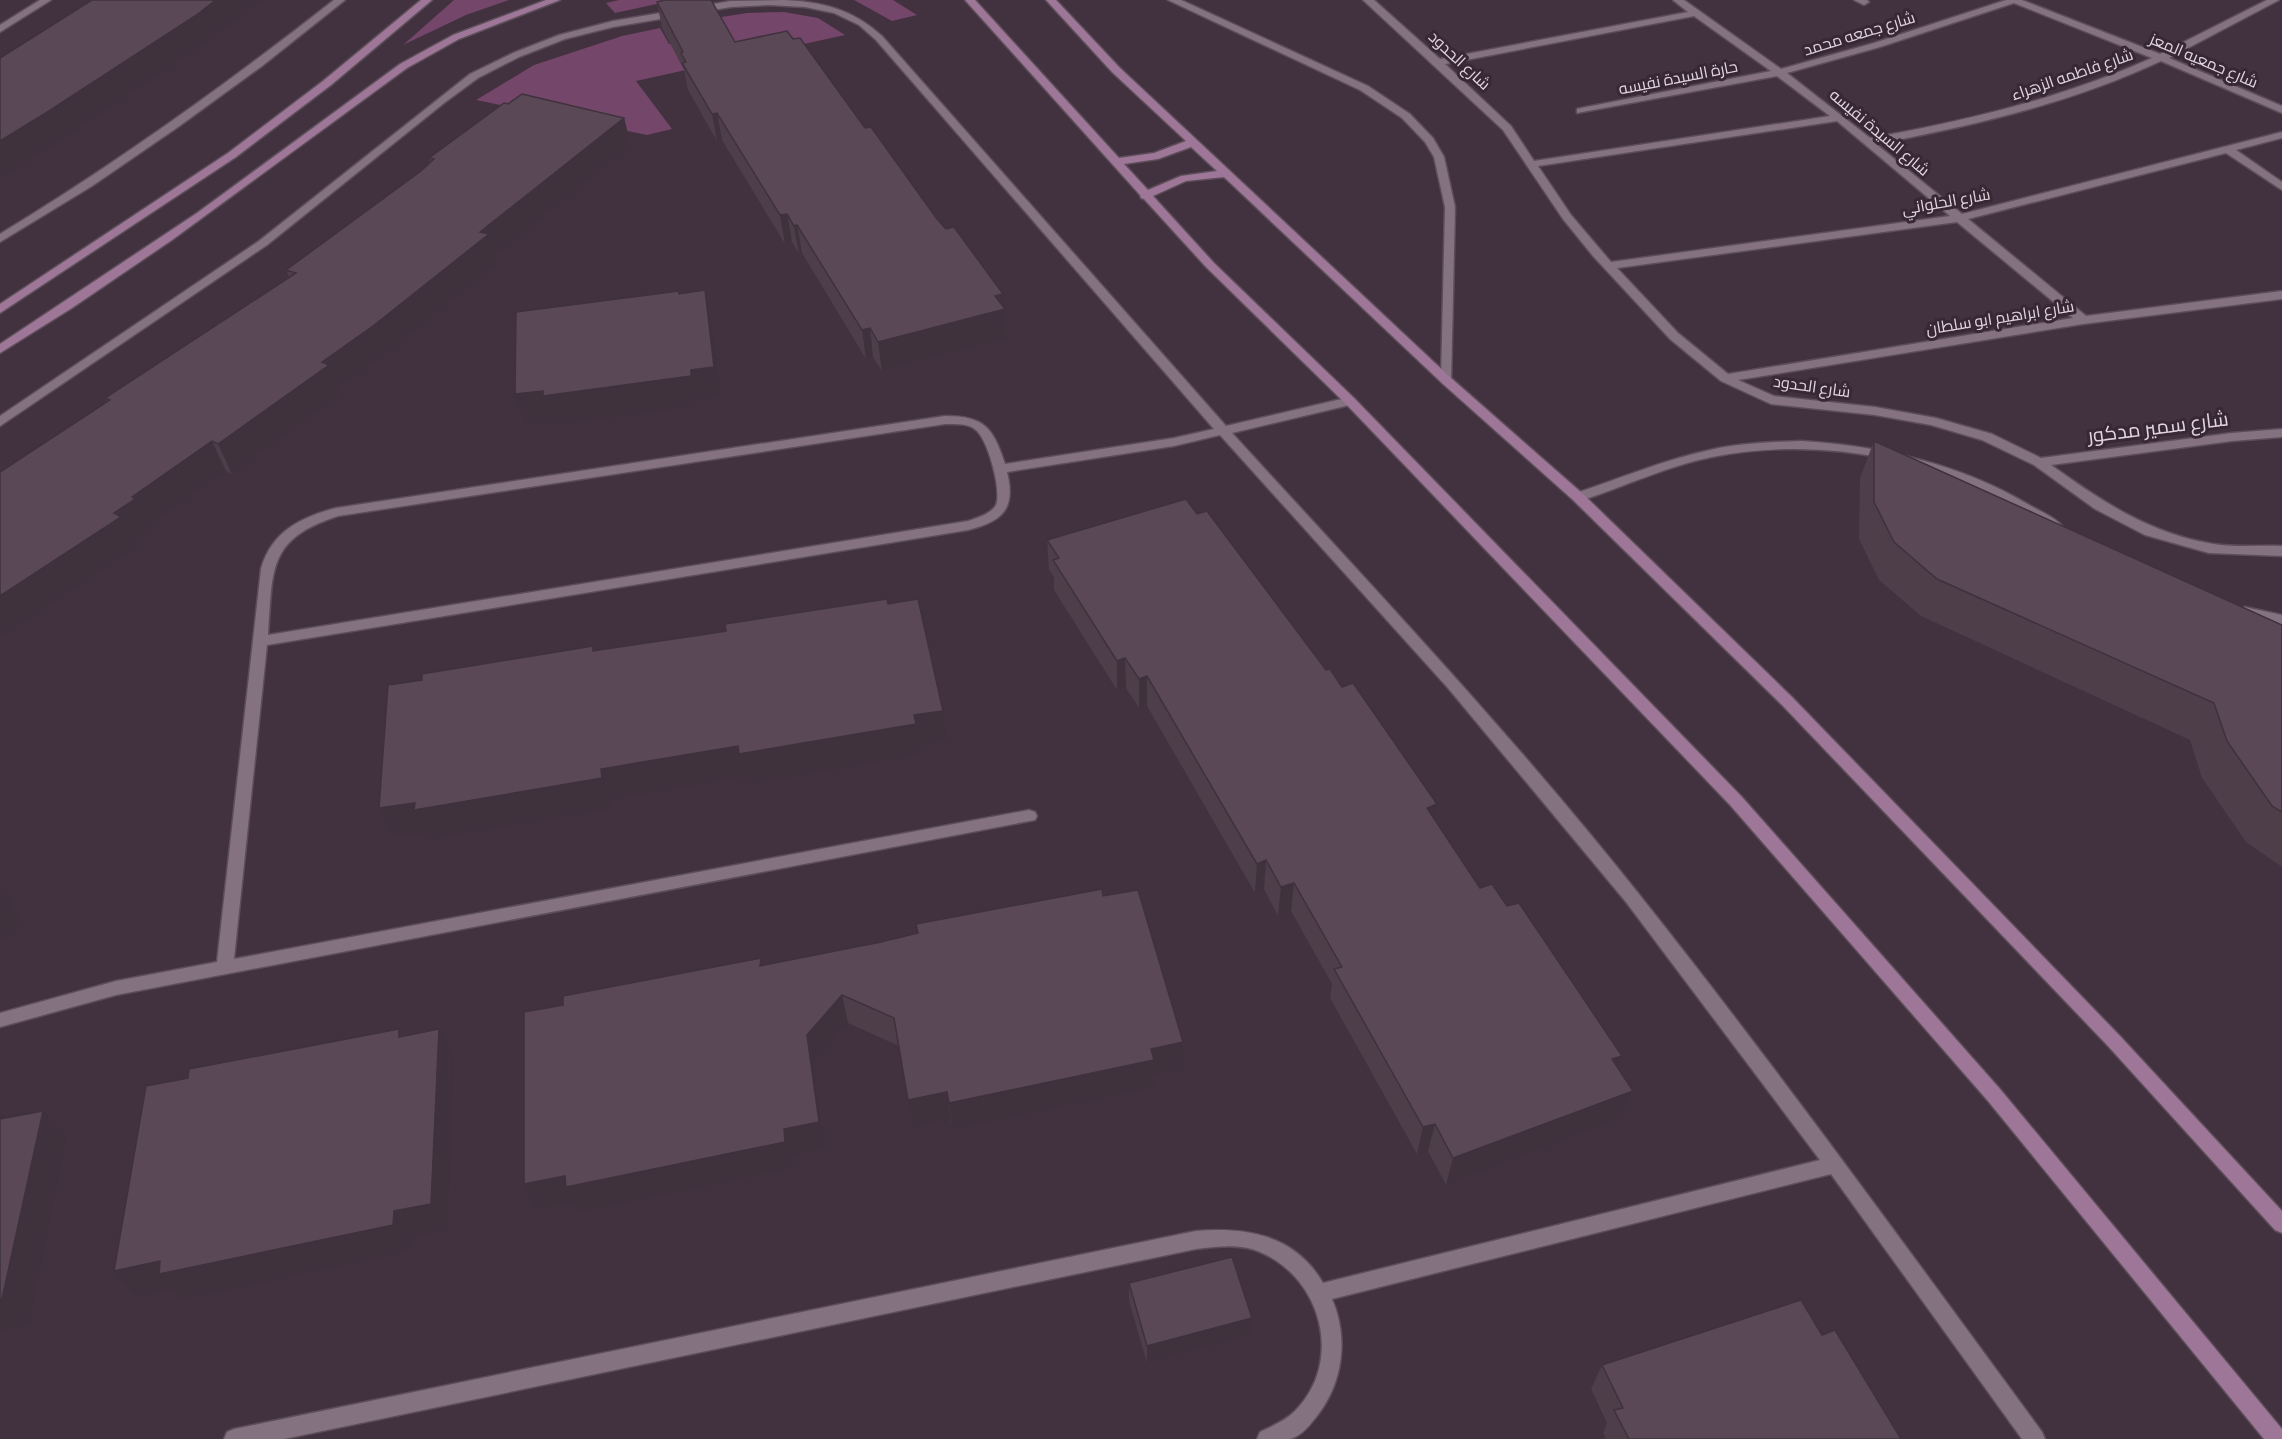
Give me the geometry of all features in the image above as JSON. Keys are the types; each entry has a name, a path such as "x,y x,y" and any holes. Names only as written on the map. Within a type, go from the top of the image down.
{"street":[{"path":"0,29 46,0"},
{"path":"0,238 154,139 267,58 340,0"},
{"path":"0,309 232,155 327,83 427,0"},
{"path":"0,349 159,245 363,93 426,52 498,19 555,0"},
{"path":"970,0 1145,196 1210,265 1350,400 1736,801 1994,1095 2277,1439"},
{"path":"1051,0 1116,70 1447,381 1578,497 1787,701 2114,1041 2282,1224"},
{"path":"1173,0 1364,88 1406,116 1429,140 1439,157 1450,207 1447,381"},
{"name":"شارع الحدود","path":"1368,0 1438,62 1507,128 1567,217 1608,266 1674,336 1725,378 1771,400 1875,411 1932,421 1987,437 2039,462 2100,506 2150,531 2209,548 2282,551"},
{"name":"شارع السيدة نفيسه","path":"1678,0 1780,72 1839,118 2083,320"},
{"name":"شارع جمعيه المعز","path":"2015,0 2161,57 2282,110"},
{"name":"شارع جمعه محمد","path":"1780,72 1877,45 2015,0"},
{"name":"شارع فاطمه الزهراء","path":"1868,142 2027,108 2115,77 2161,57 2274,0"},
{"path":"0,422 263,243 474,76 516,55 562,37 592,29 731,4 769,2 805,4 837,11 862,23 879,38 1224,432 1453,684 1625,889 1835,1164 2034,1439"},
{"path":"1438,62 1696,13"},
{"name":"حارة السيدة نفيسه","path":"1581,111 1780,72"},
{"path":"1533,164 1839,118"},
{"name":"شارع الحلواني","path":"1608,266 1959,218 2282,135"},
{"path":"1114,161 1150,158 1192,142"},
{"path":"2228,149 2282,188"},
{"path":"1145,196 1157,187 1189,176 1228,174"},
{"name":"شارع ابراهيم ابو سلطان","path":"1725,378 2083,320 2282,296"},
{"path":"999,469 1132,449 1224,432 1350,400"},
{"path":"225,967 269,566 274,549 290,533 336,512 945,420 967,421 984,429 990,436 1005,492 1003,503 996,513 984,521 969,526 261,641"},
{"name":"شارع سمير مدكور","path":"2039,462 2232,436 2282,433"},
{"path":"1578,497 1711,454 1760,446 1812,445 1867,450 1922,463 1976,482 2026,507 2063,532"},
{"path":"2232,610 2282,620"},
{"path":"0,1020 116,988 1029,816"},
{"path":"1321,1293 1835,1164"},
{"path":"234,1439 1196,1240 1232,1237 1268,1245 1298,1266 1321,1293 1333,1328 1332,1366 1318,1400 1293,1427 1267,1439"}],"shaded area":[{"path":"454,0 509,0 466,15 403,45"},
{"path":"619,0 675,0 615,13 606,3"},
{"path":"854,0 893,0 917,15 892,21"},
{"path":"784,12 818,18 845,35 636,81 672,129 647,135 476,100 534,65 622,36 660,28 669,44 723,34 715,18 747,13"}],"building":[{"path":"92,0 216,0 195,16 0,141 0,58"},
{"path":"711,0 735,42 787,31 793,39 800,38 865,128 871,127 937,219 946,229 954,227 1003,294 995,296 1005,309 878,342 870,328 862,330 797,225 794,226 787,214 780,215 717,113 712,114 682,63 686,62 681,53 683,52 657,2"},
{"path":"522,94 624,118 480,232 489,234 373,326 322,362 329,365 218,444 212,441 132,497 135,499 114,513 121,517 0,596 0,472 110,400 105,398 296,273 286,270 421,171 434,159 429,158 504,103 508,104"},
{"path":"705,290 714,367 691,370 691,376 543,396 543,391 515,394 516,312 679,291 679,294"},
{"path":"1874,441 2282,625 2282,812 2272,806 2227,741 2214,703 1937,579 1894,542 1874,502"},
{"path":"1186,499 1197,514 1207,511 1326,670 1330,669 1342,687 1353,683 1437,804 1427,808 1480,888 1492,884 1507,906 1519,903 1622,1056 1612,1059 1633,1091 1453,1158 1435,1124 1423,1127 1334,969 1342,967 1294,883 1281,887 1266,860 1257,864 1147,676 1139,679 1125,658 1117,661 1053,560 1059,558 1047,540"},
{"path":"887,599 888,604 918,599 943,711 914,715 916,724 739,754 738,746 601,769 602,778 414,810 415,803 379,808 388,685 422,680 422,674 593,646 593,651 726,631 725,624"},
{"path":"1102,889 1103,896 1138,890 1183,1042 1151,1049 1154,1060 949,1103 947,1092 908,1100 894,1018 842,995 807,1035 819,1122 784,1129 785,1142 566,1187 565,1176 524,1184 524,1012 563,1005 563,996 761,958 760,966 881,942 918,933 916,924"},
{"path":"399,1029 399,1037 439,1029 431,1204 394,1211 393,1225 159,1274 160,1261 114,1271 146,1086 188,1078 189,1069"},
{"path":"43,1111 2,1299 0,1300 0,1119"},
{"path":"1232,1257 1252,1318 1147,1346 1129,1283"},
{"path":"1801,1300 1822,1335 1835,1330 1901,1439 1629,1439 1614,1410 1623,1408 1602,1365"}]}
